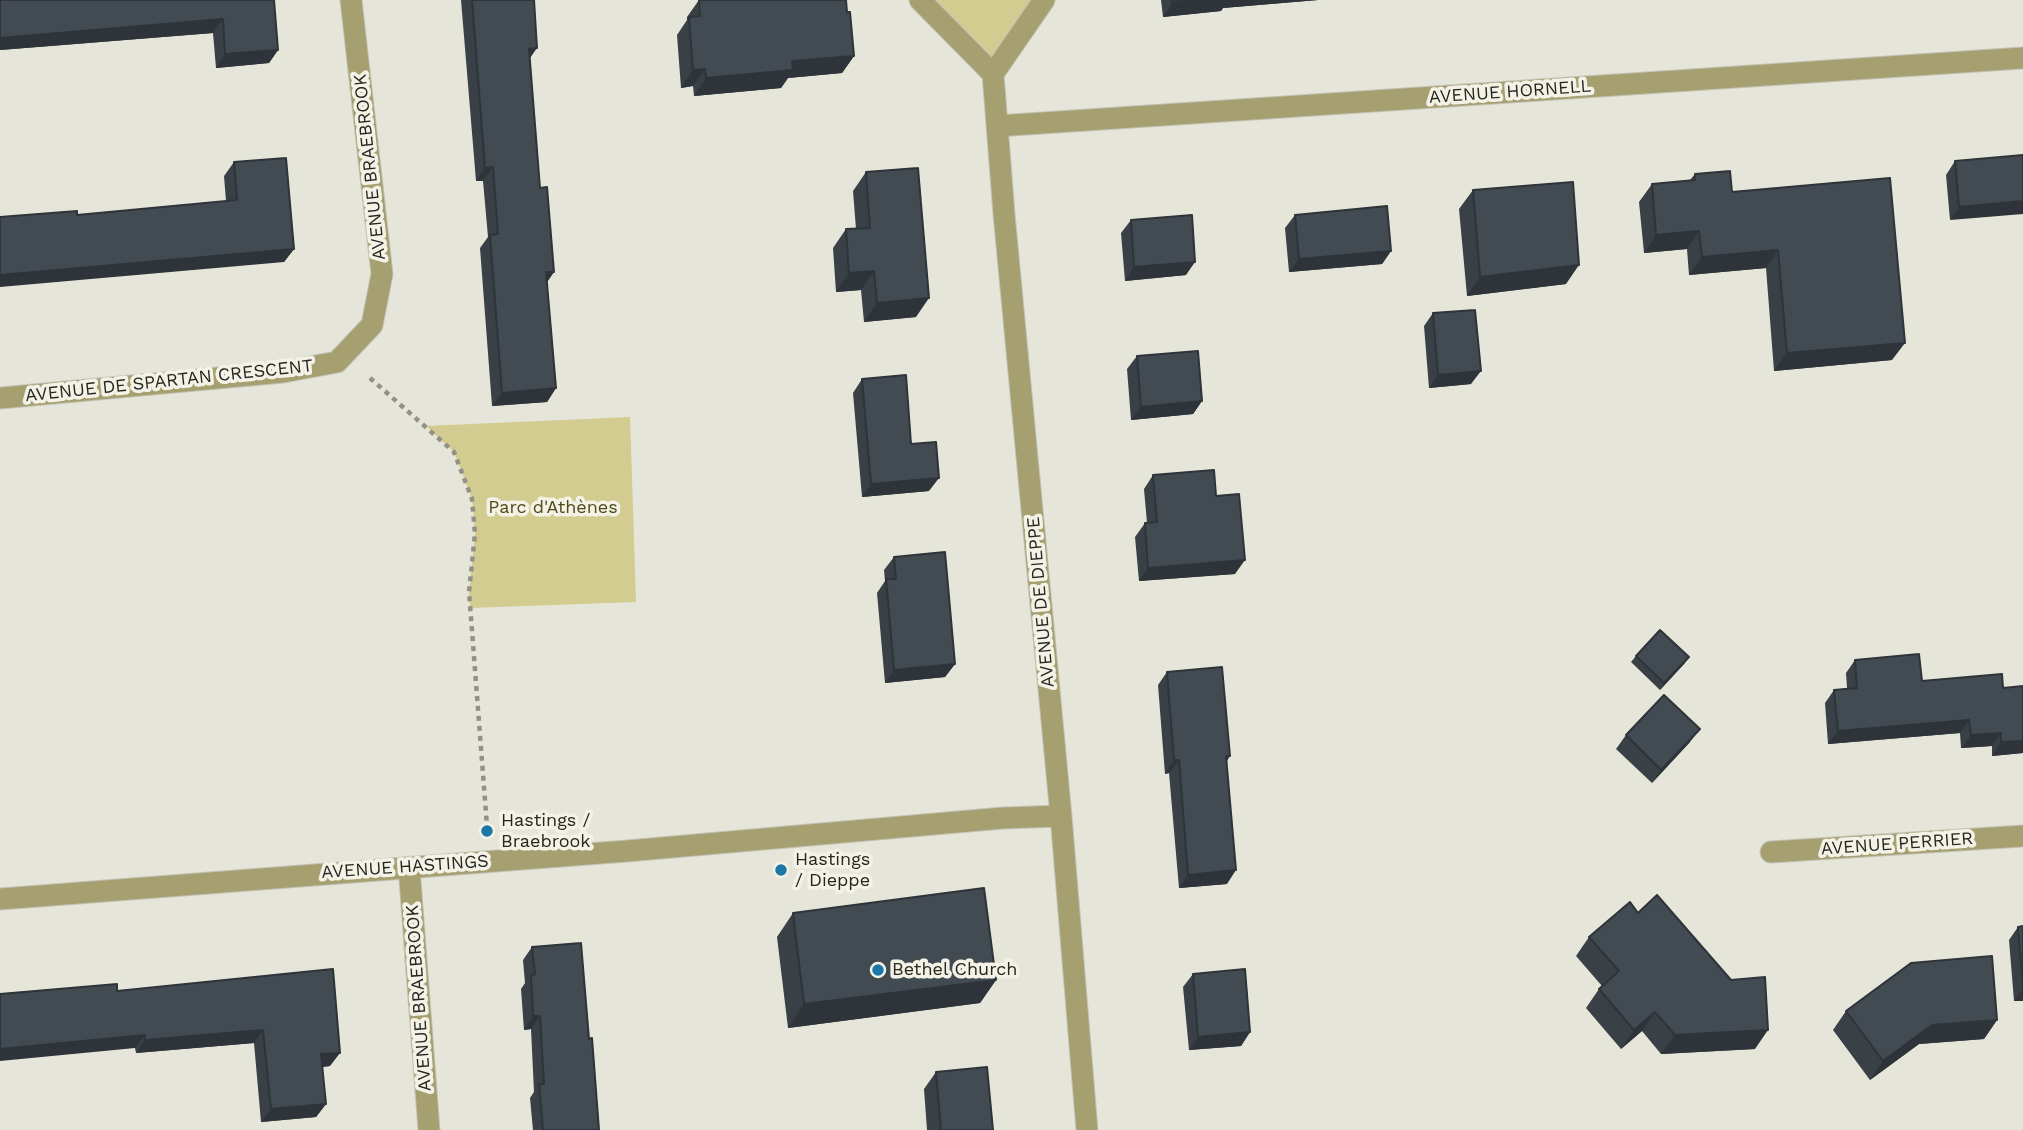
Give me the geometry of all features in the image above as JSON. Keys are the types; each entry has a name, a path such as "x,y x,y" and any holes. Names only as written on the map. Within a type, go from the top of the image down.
{"street":[{"name":"AVENUE BRAEBROOK","path":"337,362 372,325 382,274 351,0"},
{"path":"920,0 993,74 1044,0"},
{"name":"AVENUE HORNELL","path":"997,126 2023,58"},
{"name":"AVENUE DE DIEPPE","path":"993,74 1087,1130"},
{"name":"AVENUE DE SPARTAN CRESCENT","path":"0,398 283,372 337,362"},
{"name":"AVENUE HASTINGS","path":"0,899 627,851 1003,818 1061,816"},
{"name":"AVENUE PERRIER","path":"1771,852 2023,836"},
{"name":"AVENUE BRAEBROOK","path":"409,867 429,1130"}],"path":[{"path":"370,378 454,452 472,499 475,534 469,592 487,826"}],"green space":[{"path":"920,0 1044,0 993,74"},
{"name":"Parc d'Athènes","path":"630,417 636,602 470,608 475,534 472,499 454,452 426,426"}],"building":[{"path":"0,0 274,0 278,50 225,54 223,19 0,38"},
{"path":"472,0 534,0 537,48 529,49 540,188 547,187 554,272 546,272 556,388 502,393 490,235 498,234 493,167 485,168"},
{"path":"699,0 846,0 847,12 850,12 854,56 792,61 793,70 706,78 705,69 693,70 689,17 700,16"},
{"path":"1172,0 1208,0 1172,3"},
{"path":"2023,155 2023,201 1959,207 1955,161"},
{"path":"286,158 294,249 0,275 0,217 77,211 77,215 237,200 234,162"},
{"path":"918,168 929,298 877,303 874,271 849,273 846,229 870,228 866,172"},
{"path":"1730,171 1732,192 1890,178 1905,343 1787,353 1778,250 1702,257 1699,231 1656,235 1652,184 1695,180 1695,174"},
{"path":"1573,182 1579,265 1480,277 1473,190"},
{"path":"1387,206 1391,251 1299,259 1295,215"},
{"path":"1192,215 1195,262 1134,267 1131,220"},
{"path":"1475,310 1481,371 1438,375 1433,313"},
{"path":"1198,351 1202,401 1141,407 1137,356"},
{"path":"906,375 911,444 936,442 939,478 871,484 862,379"},
{"path":"1214,470 1216,496 1239,494 1245,560 1148,568 1145,523 1157,522 1153,475"},
{"path":"945,552 955,664 894,670 886,579 896,579 894,557"},
{"path":"1660,630 1689,657 1664,683 1636,656"},
{"path":"1919,654 1922,681 2002,674 2003,688 2023,686 2023,741 2001,742 2001,733 1971,735 1969,720 1838,731 1834,690 1857,688 1855,660"},
{"path":"1222,667 1230,756 1226,756 1236,870 1188,875 1179,760 1174,760 1167,672"},
{"path":"1664,695 1700,729 1661,770 1626,735"},
{"name":"Bethel Church","path":"984,888 996,980 804,1004 793,913"},
{"path":"1657,895 1731,980 1765,977 1768,1030 1675,1035 1655,1012 1634,1030 1599,989 1619,971 1589,937 1630,902 1638,913"},
{"path":"2023,926 2023,988 2018,927"},
{"path":"581,943 599,1130 543,1130 539,1084 544,1084 540,1016 533,1016 531,976 535,974 532,947"},
{"path":"1992,956 1997,1020 1932,1025 1883,1061 1846,1011 1911,963"},
{"path":"333,969 340,1053 321,1054 326,1104 271,1109 263,1030 145,1040 145,1035 0,1049 0,994 117,984 117,991"},
{"path":"1245,969 1250,1032 1198,1037 1193,974"},
{"path":"987,1067 993,1130 941,1130 936,1072"}],"place":[{"name":"Hastings / Braebrook","path":"487,831"},
{"name":"Hastings / Dieppe","path":"781,870"},
{"name":"Bethel Church","path":"878,970"}]}
